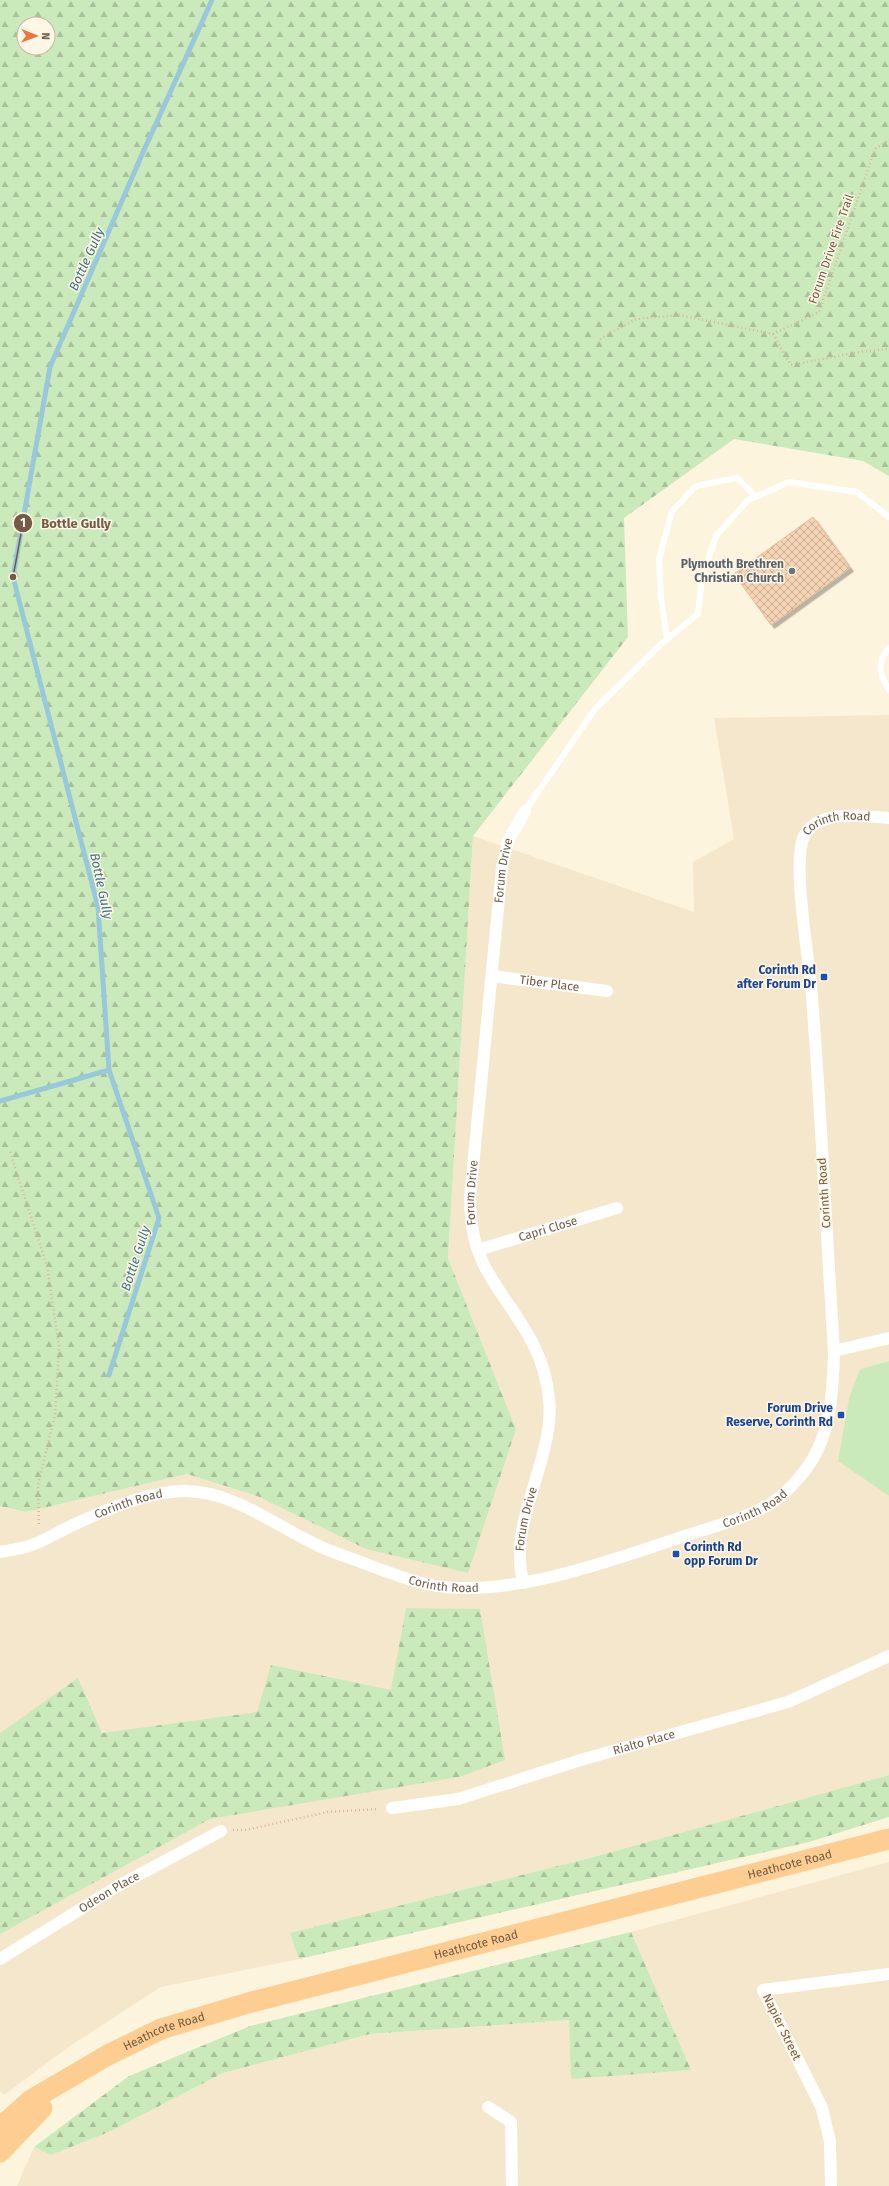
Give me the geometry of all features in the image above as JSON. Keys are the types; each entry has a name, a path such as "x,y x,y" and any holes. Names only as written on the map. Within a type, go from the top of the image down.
{"highway":[{"name":"Heathcote Road","path":"0,2128 31,2100 108,2055 161,2029 248,2003 889,1839"},
{"name":"Heathcote Road","path":"0,2152 74,2076"}],"street":[{"name":"Forum Drive","path":"524,1583 520,1571 522,1535 545,1447 550,1422 550,1399 546,1374 537,1349 486,1268 478,1250 470,1218 470,1198 504,854 512,834 525,810"},
{"name":"Corinth Road","path":"0,1552 30,1546 100,1513 159,1494 183,1491 204,1493 243,1505 319,1546 427,1584 460,1588 524,1583 623,1556 748,1515 772,1503 803,1473 819,1447 829,1416 833,1385 834,1351 811,985 800,872 800,851 804,836 813,825 824,819 838,817 889,818"},
{"name":"Tiber Place","path":"492,976 607,991"},
{"name":"Capri Close","path":"478,1250 617,1208"},
{"path":"834,1351 889,1338"},
{"name":"Rialto Place","path":"392,1808 458,1799 584,1759 788,1702 889,1656"},
{"name":"Odeon Place","path":"0,1959 118,1886 221,1831"},
{"name":"Napier Street","path":"831,2186 830,2141 822,2108 763,1990 889,1974"},
{"path":"488,2107 511,2122 512,2186"}],"lane":[{"path":"667,639 661,598 659,558 672,510 696,486 737,478 756,497"},
{"path":"525,810 595,710 667,639 698,614 702,578 716,536 748,500 789,482 857,492 889,517"},
{"path":"889,648 883,655 880,675 889,690"}],"path":[{"name":"Forum Drive Fire Trail","path":"773,334 819,312 875,149 889,140"},
{"path":"600,339 636,319 679,315 773,334 791,365 859,352 889,350"},
{"path":"10,1152 47,1266 59,1346 55,1414 38,1485 39,1541"},
{"path":"221,1831 245,1830 328,1812 392,1808"}],"shaded area":[{"path":"889,715 889,1361 860,1369 838,1460 889,1496 889,1775 586,1859 291,1933 299,1959 161,1987 67,2048 4,2095 0,2091 0,1506 26,1512 187,1474 257,1496 366,1549 516,1429 448,1258 473,836 694,912 693,862 734,839 714,718"},
{"path":"889,1862 889,2186 17,2186 34,2147 51,2155 109,2132 223,2073 370,2034 570,2020 691,2070 631,1932"}],"green space":[{"path":"0,0 889,0 889,476 863,461 734,439 624,518 628,637 473,836 448,1258 516,1429 468,1573 366,1549 257,1496 187,1474 26,1512 0,1506"},
{"path":"889,1361 889,1496 838,1461 849,1399 860,1369"},
{"path":"406,1608 480,1609 505,1760 459,1777 210,1819 0,1934 0,1733 78,1678 102,1733 257,1712 271,1665 391,1690"},
{"path":"889,1775 889,1817 809,1842 299,1959 290,1933 586,1859"},
{"path":"631,1932 691,2070 571,2079 569,2020 370,2034 223,2073 109,2132 51,2155 34,2147 129,2076 250,2026"}],"building":[{"name":"Plymouth Brethren Christian Church","path":"813,517 850,568 771,625 734,574"}],"waterway":[{"name":"Bottle Gully","path":"109,1375 159,1218 109,1070 98,907 13,577 50,367 144,150 212,0"},
{"path":"0,1101 109,1070"}],"place":[{"name":"Plymouth Brethren Christian Church","path":"792,571"},
{"name":"Bottle Gully","path":"13,577"},
{"name":"Corinth Rd after Forum Dr","path":"824,977"},
{"name":"Forum Drive Reserve, Corinth Rd","path":"841,1415"},
{"name":"Corinth Rd opp Forum Dr","path":"676,1554"}]}
